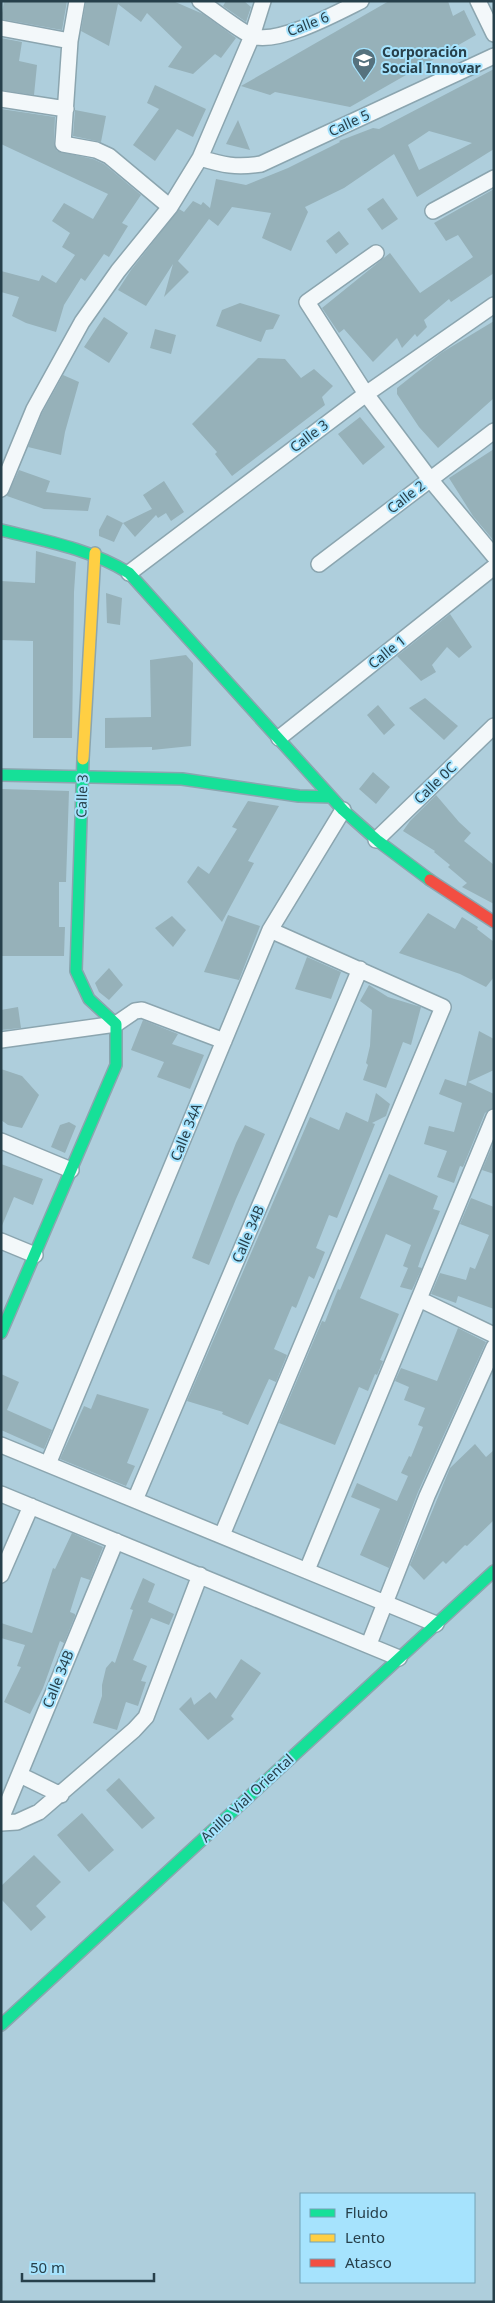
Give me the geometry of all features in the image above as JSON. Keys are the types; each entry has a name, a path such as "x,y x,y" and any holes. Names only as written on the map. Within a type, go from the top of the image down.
{"main road":[{"path":"1,530 94,554 114,562 129,573 202,657 279,738 343,810 376,840 450,894 494,922"},
{"name":"Calle 3","path":"94,554 82,776 76,971 89,998 116,1024"},
{"path":"1,775 182,779 299,796 332,797"},
{"path":"1,1333 116,1065 116,1024"},
{"name":"Anillo Vial Oriental","path":"1,2025 494,1571"}],"street":[{"path":"77,1 70,41 63,144 96,150 109,156 170,207"},
{"path":"200,1 252,36"},
{"path":"1,489 34,409 82,322 118,271 170,207 200,158 252,36 263,1"},
{"name":"Calle 6","path":"252,36 271,36 288,33 361,1"},
{"path":"478,1 494,34"},
{"path":"1,28 70,41"},
{"name":"Calle 5","path":"200,158 228,166 244,167 261,164 494,56"},
{"path":"1,99 66,109"},
{"path":"433,211 494,178"},
{"path":"376,253 306,302 366,394 429,478 494,556"},
{"name":"Calle 3","path":"129,573 366,394 494,305"},
{"name":"Calle 2","path":"319,564 429,478 494,431"},
{"name":"Calle 1","path":"279,738 494,566"},
{"name":"Calle 0C","path":"376,840 494,726"},
{"name":"Calle 34A","path":"48,1464 270,930 343,810"},
{"path":"222,1535 443,1007 360,968 270,930"},
{"name":"Calle 34B","path":"136,1500 360,968"},
{"path":"1,1040 116,1024 135,1011 142,1010 224,1041"},
{"path":"307,1570 494,1117"},
{"path":"1,1141 71,1170"},
{"path":"1,1241 35,1255"},
{"path":"418,1299 494,1335"},
{"path":"369,1644 428,1496 494,1348"},
{"path":"1,1445 436,1624"},
{"path":"1,1494 369,1644 399,1658"},
{"path":"1,1575 31,1506"},
{"name":"Calle 34B","path":"1,1819 116,1541"},
{"path":"1,1823 17,1822 39,1812 134,1730 146,1717 200,1575"},
{"path":"20,1776 61,1794"}],"building":[{"path":"4,1 67,1 62,30 1,19"},
{"path":"86,1 173,1 203,14 236,38 221,58 215,54 193,74 168,67 182,47 147,13 141,22 118,4 109,46 81,31"},
{"path":"226,1 244,1 251,7 246,22 223,6"},
{"path":"389,1 448,1 453,16 464,10 476,35 350,107 275,92 270,95 241,86"},
{"path":"1,38 22,42 19,61 37,65 34,95 1,90"},
{"path":"494,69 494,149 417,197 394,154 344,188 305,207 308,212 291,251 262,238 271,213 232,207 218,226 209,219 178,261 189,272 164,297 173,264 146,306 118,290 131,270 179,209 184,212 193,201 201,205 203,202 210,208 216,179 246,185 288,168 339,141 373,128 379,129","holes":["429,131 472,143 419,170 408,145"]},
{"path":"155,85 206,109 193,137 177,129 155,161 133,145 159,109 147,103"},
{"path":"1,109 55,117 54,143 57,151 93,159 104,164 141,195 122,223 128,226 109,257 104,254 85,281 81,278 64,305 56,332 26,323 12,316 19,297 1,292 1,271 39,281 42,275 56,283 75,255 62,247 70,233 52,221 64,203 93,219 108,194 1,144"},
{"path":"75,110 106,116 101,142 73,136"},
{"path":"238,120 250,150 226,144"},
{"path":"494,189 494,273 451,302 449,299 424,320 427,327 417,337 415,334 402,348 397,338 373,362 344,329 339,333 322,308 390,253 420,293 473,257 458,235 446,241 434,223"},
{"path":"383,198 398,219 382,230 367,209"},
{"path":"339,231 349,244 336,254 326,241"},
{"path":"240,303 280,315 273,329 266,330 261,342 216,326 222,310"},
{"path":"104,317 128,333 109,363 84,347"},
{"path":"494,321 494,398 438,448 419,427 397,394 397,388 441,353"},
{"path":"155,329 176,335 171,354 150,348"},
{"path":"258,358 285,359 301,378 314,369 333,386 322,397 325,405 232,476 215,454 217,452 192,424"},
{"path":"63,375 79,382 65,432 61,455 28,447 42,413"},
{"path":"360,417 385,447 363,465 338,434"},
{"path":"494,449 494,541 473,516 449,478"},
{"path":"19,470 50,481 46,492 91,498 88,511 44,509 7,496"},
{"path":"164,481 184,512 171,521 166,513 158,518 156,515 135,537 123,523 152,509 143,495"},
{"path":"107,515 123,523 114,542 99,536 99,530"},
{"path":"36,551 76,562 72,738 33,738 33,641 1,640 1,581 35,583"},
{"path":"106,593 122,598 120,625 107,623"},
{"path":"450,614 472,647 459,658 447,647 432,665 436,672 421,681 397,656"},
{"path":"186,655 193,663 191,746 152,750 152,747 105,748 105,718 151,717 150,660"},
{"path":"425,698 458,726 444,740 409,708"},
{"path":"378,705 395,725 384,735 367,715"},
{"path":"373,772 390,787 376,804 359,789"},
{"path":"1,789 69,791 66,882 59,882 59,927 65,927 64,956 1,956"},
{"path":"436,795 471,833 464,841 494,865 494,904 462,887 467,883 448,867 450,865 435,851 403,831 410,821"},
{"path":"248,801 279,806 248,861 254,863 222,922 187,882 198,866 209,874 237,829 232,827"},
{"path":"428,913 455,929 462,917 478,927 477,929 494,942 494,977 486,987 460,974 399,953"},
{"path":"228,915 260,926 239,980 204,972"},
{"path":"172,916 186,930 173,947 155,928"},
{"path":"307,957 341,972 331,999 295,989"},
{"path":"109,968 123,985 109,1000 99,992 95,983"},
{"path":"369,985 388,997 421,1007 411,1045 403,1042 386,1088 363,1080 368,1065 366,1063 370,1046 372,1010 360,1001"},
{"path":"18,1007 21,1028 1,1030 1,1010"},
{"path":"143,1020 178,1034 172,1044 204,1055 190,1089 157,1077 164,1062 131,1050"},
{"path":"479,1031 494,1039 494,1070 468,1082 494,1094 494,1108 485,1113 463,1167 460,1166 454,1183 437,1177 447,1151 424,1144 429,1126 454,1132 462,1103 439,1094 445,1079 466,1086"},
{"path":"1,1069 22,1076 39,1095 22,1128 8,1125 1,1120"},
{"path":"376,1093 390,1104 386,1116 372,1123 375,1124 337,1218 329,1215 316,1248 325,1252 314,1279 309,1276 296,1308 292,1306 274,1349 287,1355 276,1382 269,1379 248,1425 222,1414 223,1412 187,1401 310,1117 339,1130 346,1112 368,1122"},
{"path":"69,1122 76,1126 65,1153 51,1147 60,1125"},
{"path":"245,1125 265,1134 209,1265 192,1258 236,1143"},
{"path":"494,1142 494,1174 482,1170"},
{"path":"1,1164 43,1179 33,1205 14,1197 1,1228"},
{"path":"389,1174 438,1196 433,1209 440,1211 422,1255 418,1267 422,1268 412,1290 400,1287 408,1268 403,1266 411,1245 386,1234 360,1298 399,1314 380,1360 383,1361 377,1375 375,1374 368,1391 359,1387 335,1445 279,1423 322,1321 325,1322 338,1289 340,1290"},
{"path":"471,1198 494,1207 494,1309 458,1296 456,1303 431,1294 440,1273 466,1280 470,1267 475,1269 489,1235 460,1224"},
{"path":"458,1328 486,1342 418,1492 389,1568 360,1555 380,1509 351,1497 357,1483 397,1501 408,1476 401,1473 409,1456 411,1457 423,1427 418,1425 425,1408 404,1400 409,1387 395,1381 401,1368 437,1381"},
{"path":"1,1374 19,1382 7,1410 52,1430 44,1449 1,1430"},
{"path":"97,1394 149,1409 127,1463 135,1466 126,1486 60,1459 84,1406 91,1409"},
{"path":"475,1444 486,1457 494,1450 494,1520 446,1564 443,1561 424,1580 410,1565 450,1468"},
{"path":"72,1533 103,1547 90,1580 81,1577 70,1612 75,1614 75,1616 64,1643 60,1641 43,1688 30,1714 4,1702 21,1667 17,1666 25,1645 1,1638 1,1623 32,1633 53,1568 55,1569"},
{"path":"143,1578 155,1584 148,1602 174,1614 169,1625 151,1618 133,1660 147,1666 141,1681 146,1682 138,1706 126,1702 117,1730 93,1723 102,1696 102,1685 106,1668 112,1661 115,1663 133,1610 130,1609"},
{"path":"241,1659 261,1673 231,1716 234,1719 208,1740 179,1709 191,1697 194,1705 210,1692 216,1699"},
{"path":"119,1778 155,1818 142,1829 106,1790"},
{"path":"82,1813 114,1850 89,1872 57,1835"},
{"path":"34,1855 61,1882 36,1906 46,1917 31,1931 1,1899 1,1886"}],"traffic: fast":[{"path":"1,530 83,552 129,573 343,810 378,841 430,880"},
{"path":"1,1333 116,1065 116,1024 89,999 76,971 83,759"},
{"path":"1,775 182,779 299,796 331,797"},
{"path":"1,2025 494,1571"}],"traffic: slow":[{"path":"83,759 95,553"}],"traffic: jam":[{"path":"430,880 494,922"}],"place":[{"name":"Corporación Social Innovar","path":"364,81"}]}
